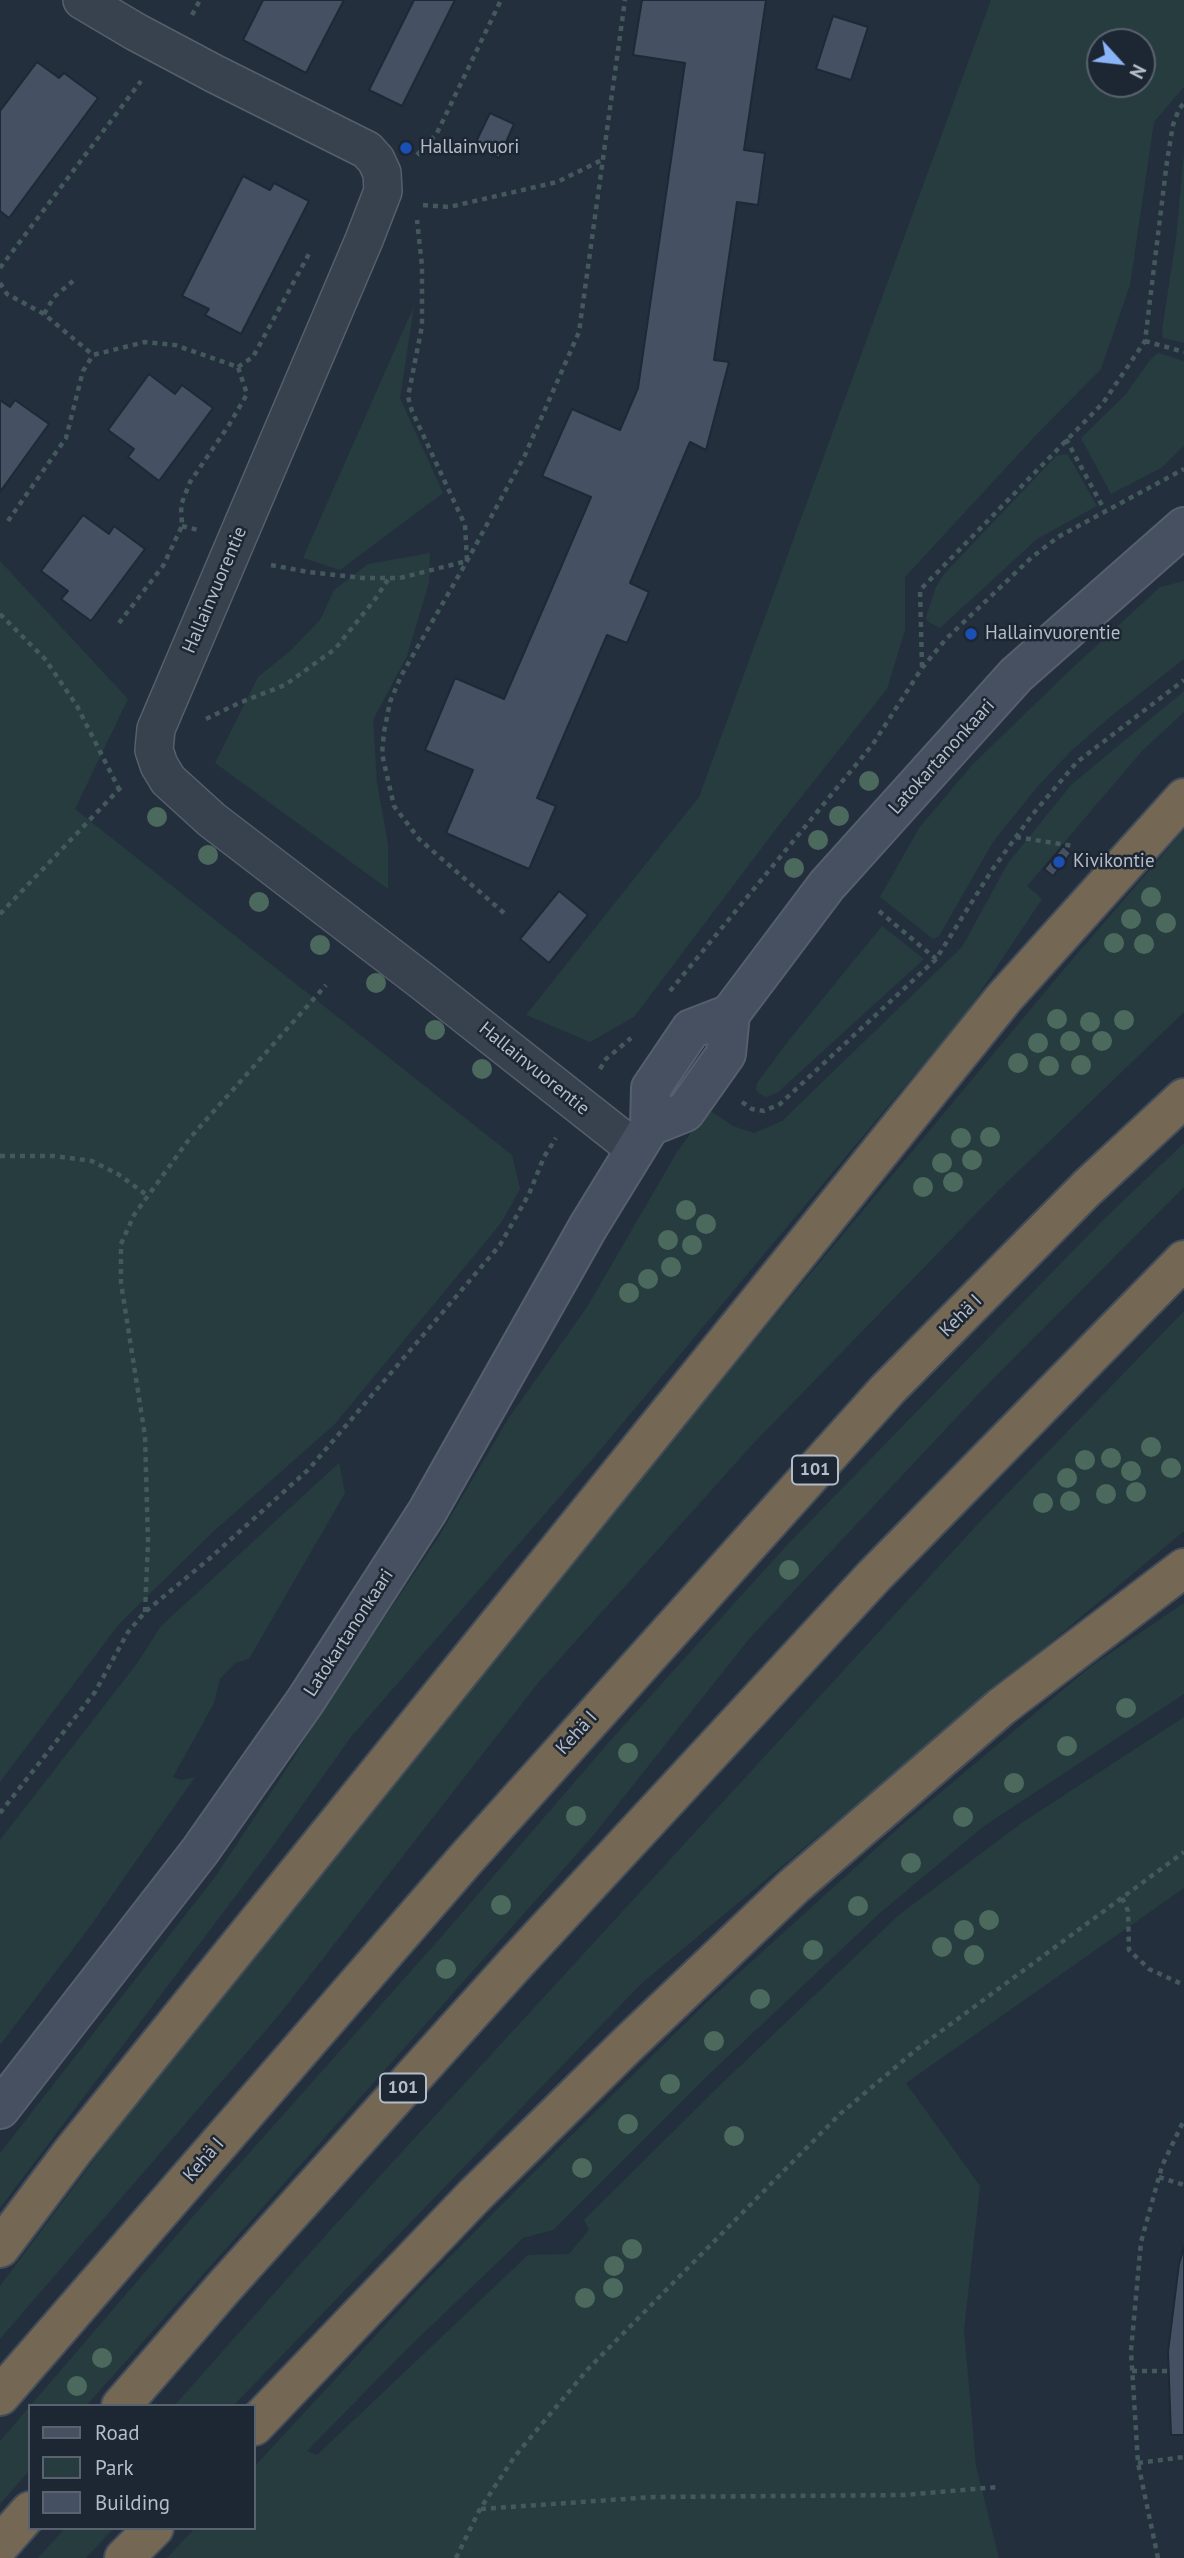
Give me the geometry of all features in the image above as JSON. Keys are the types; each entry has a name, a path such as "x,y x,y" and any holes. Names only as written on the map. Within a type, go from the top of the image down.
{"highway":[{"path":"0,2248 73,2151 1004,998 1184,798"},
{"name":"Kehä I","path":"0,2396 465,1860 878,1400 1087,1188 1184,1098"},
{"name":"101","path":"123,2404 225,2286 514,1965 864,1586 1184,1260"},
{"path":"256,2424 475,2195 785,1894 1000,1707 1184,1568"},
{"path":"0,2545 28,2513"},
{"path":"124,2558 152,2530"}],"street":[{"name":"Hallainvuorentie","path":"82,0 215,74 367,150 382,173 383,191 364,240 156,729 154,750 168,780 212,820 422,981 642,1137"},
{"name":"Latokartanonkaari","path":"0,2109 191,1862 306,1700 427,1511 642,1137 651,1088 691,1029 730,1014 827,885 1016,676 1182,528"}],"path":[{"path":"411,159 418,155 437,133 501,0"},
{"path":"504,913 419,839 394,806 382,754 390,702 401,676 525,455 579,332 625,0"},
{"path":"0,268 146,74"},
{"path":"922,668 920,590 1103,403 1145,341 1169,149 1173,125 1184,103"},
{"path":"420,205 449,207 557,182 602,160"},
{"path":"417,217 422,266 422,326 408,397 465,525 467,561"},
{"path":"238,367 253,357 314,245"},
{"path":"44,314 54,297 73,281"},
{"path":"0,283 7,294 44,314 93,355"},
{"path":"1145,341 1184,352"},
{"path":"8,521 66,438 83,371 93,355 145,342 175,345 238,367"},
{"path":"119,623 163,566 182,526 181,505 190,482 247,394 238,367"},
{"path":"1066,439 1105,511"},
{"path":"667,995 873,744 922,668 946,639 1031,558 1058,537 1184,469"},
{"path":"182,526 196,529"},
{"path":"230,556 308,572 389,578 400,578 467,561"},
{"path":"197,724 239,703 285,685 335,649 389,578"},
{"path":"0,614 45,659 77,706 119,789 0,914"},
{"path":"741,1102 752,1109 764,1111 780,1104 936,959 992,870 1077,762 1184,680"},
{"path":"1016,837 1073,846"},
{"path":"879,911 936,959"},
{"path":"145,1612 148,1542 145,1436 121,1283 121,1244 134,1215 190,1138 326,985"},
{"path":"606,1059 633,1037"},
{"path":"0,1156 54,1156 92,1161 118,1174 148,1196"},
{"path":"0,1813 95,1692 128,1632 145,1612 209,1559 309,1469 500,1245 529,1195 544,1157"},
{"path":"456,2558 480,2509 515,2456 588,2369 840,2114 917,2049 1184,1852"},
{"path":"1122,1898 1128,1911 1129,1950 1149,1969 1184,1985"},
{"path":"1158,2558 1138,2463 1131,2351 1141,2242 1159,2177 1184,2120"},
{"path":"1159,2177 1184,2185"},
{"path":"1132,2371 1168,2371"},
{"path":"1138,2463 1184,2457"},
{"path":"480,2509 653,2497 904,2495 998,2487"}],"green space":[{"path":"991,0 1184,0 1184,87 1154,122 1130,285 1101,369 905,577 905,630 887,689 779,825 634,1017 590,1042 526,1015 699,797"},
{"path":"1184,152 1184,343 1163,338 1162,330 1176,239"},
{"path":"414,306 400,398 443,493 340,570 303,558"},
{"path":"1158,353 1184,361 1184,446 1161,468 1111,494 1081,438 1125,395"},
{"path":"1068,455 1097,506 1037,539 940,628 927,621 936,587 944,574 1056,456"},
{"path":"430,553 429,583 407,656 373,720 377,782 388,844 388,889 215,763 258,677 290,651 320,620 334,590 368,564"},
{"path":"0,561 128,699 75,809 512,1155 520,1189 501,1223 334,1425 215,1530 119,1624 0,1782"},
{"path":"1184,581 1184,659 1110,717 1070,752 1038,786 993,842 939,936 933,939 880,897 919,828 972,765 1160,587"},
{"path":"1184,691 1184,712 1142,751 1027,886 1042,899 967,1012 590,1462 351,1737 271,1849 0,2208 0,2153 215,1877 319,1715 438,1538 508,1419 587,1307 677,1152 708,1109 733,1126 754,1133 782,1121 962,947 1008,863 1071,785"},
{"path":"1184,830 1184,1012 1001,1188 752,1445 538,1683 279,2015 0,2339 0,2286 181,2043 740,1358 1065,968"},
{"path":"882,926 924,959 777,1093 766,1097 760,1094 756,1090 757,1083"},
{"path":"1184,1143 1184,1187 986,1386 749,1639 592,1837 88,2404 32,2404 609,1742 787,1545 1103,1220"},
{"path":"1184,1311 1184,1531 642,1983 235,2404 176,2404 334,2226 975,1527"},
{"path":"339,1463 345,1493 249,1659 235,1663 220,1679 214,1703 173,1777 181,1780 195,1777 89,1928 0,2045 0,1840 138,1662 161,1626"},
{"path":"1184,1603 1184,1694 984,1826 880,1913 704,2079 553,2230 523,2238 408,2348 307,2451 317,2455 528,2255 569,2254 589,2230 584,2220 718,2087 900,1914 1023,1822 1184,1717 1184,1888 906,2083 980,2186 964,2330 976,2466 999,2558 167,2558 193,2530 256,2530 256,2465 424,2283 706,2003 903,1824 1090,1667"},
{"path":"28,2408 28,2472 0,2504 0,2441"},
{"path":"63,2530 112,2530 86,2558 38,2558"}],"building":[{"path":"263,0 344,0 306,73 243,40"},
{"path":"414,0 455,0 402,106 369,90"},
{"path":"642,0 766,0 744,150 765,153 758,205 737,202 714,360 729,362 706,450 690,442 630,583 649,592 627,643 607,635 537,798 556,806 529,869 446,833 473,770 425,750 455,678 504,699 549,595 591,497 542,476 572,409 620,430 638,388 685,63 633,55"},
{"path":"833,16 868,27 851,80 816,69"},
{"path":"37,62 59,78 64,73 98,98 9,218 0,211 0,111"},
{"path":"490,113 514,124 499,158 474,146"},
{"path":"243,176 270,190 274,183 309,201 241,334 205,315 209,309 182,296"},
{"path":"149,374 175,394 182,385 213,408 159,481 128,457 134,449 108,430"},
{"path":"0,400 10,407 15,400 49,424 0,492"},
{"path":"83,515 109,534 114,526 145,549 91,621 61,599 68,591 41,571"},
{"path":"1063,846 1071,853 1053,876 1044,869"},
{"path":"559,891 588,915 549,963 520,939"},
{"path":"1184,2247 1184,2435 1171,2435 1168,2352 1179,2264"}],"place":[{"name":"Hallainvuori","path":"406,148"},
{"name":"Hallainvuorentie","path":"971,634"},
{"name":"Kivikontie","path":"1059,862"}]}
